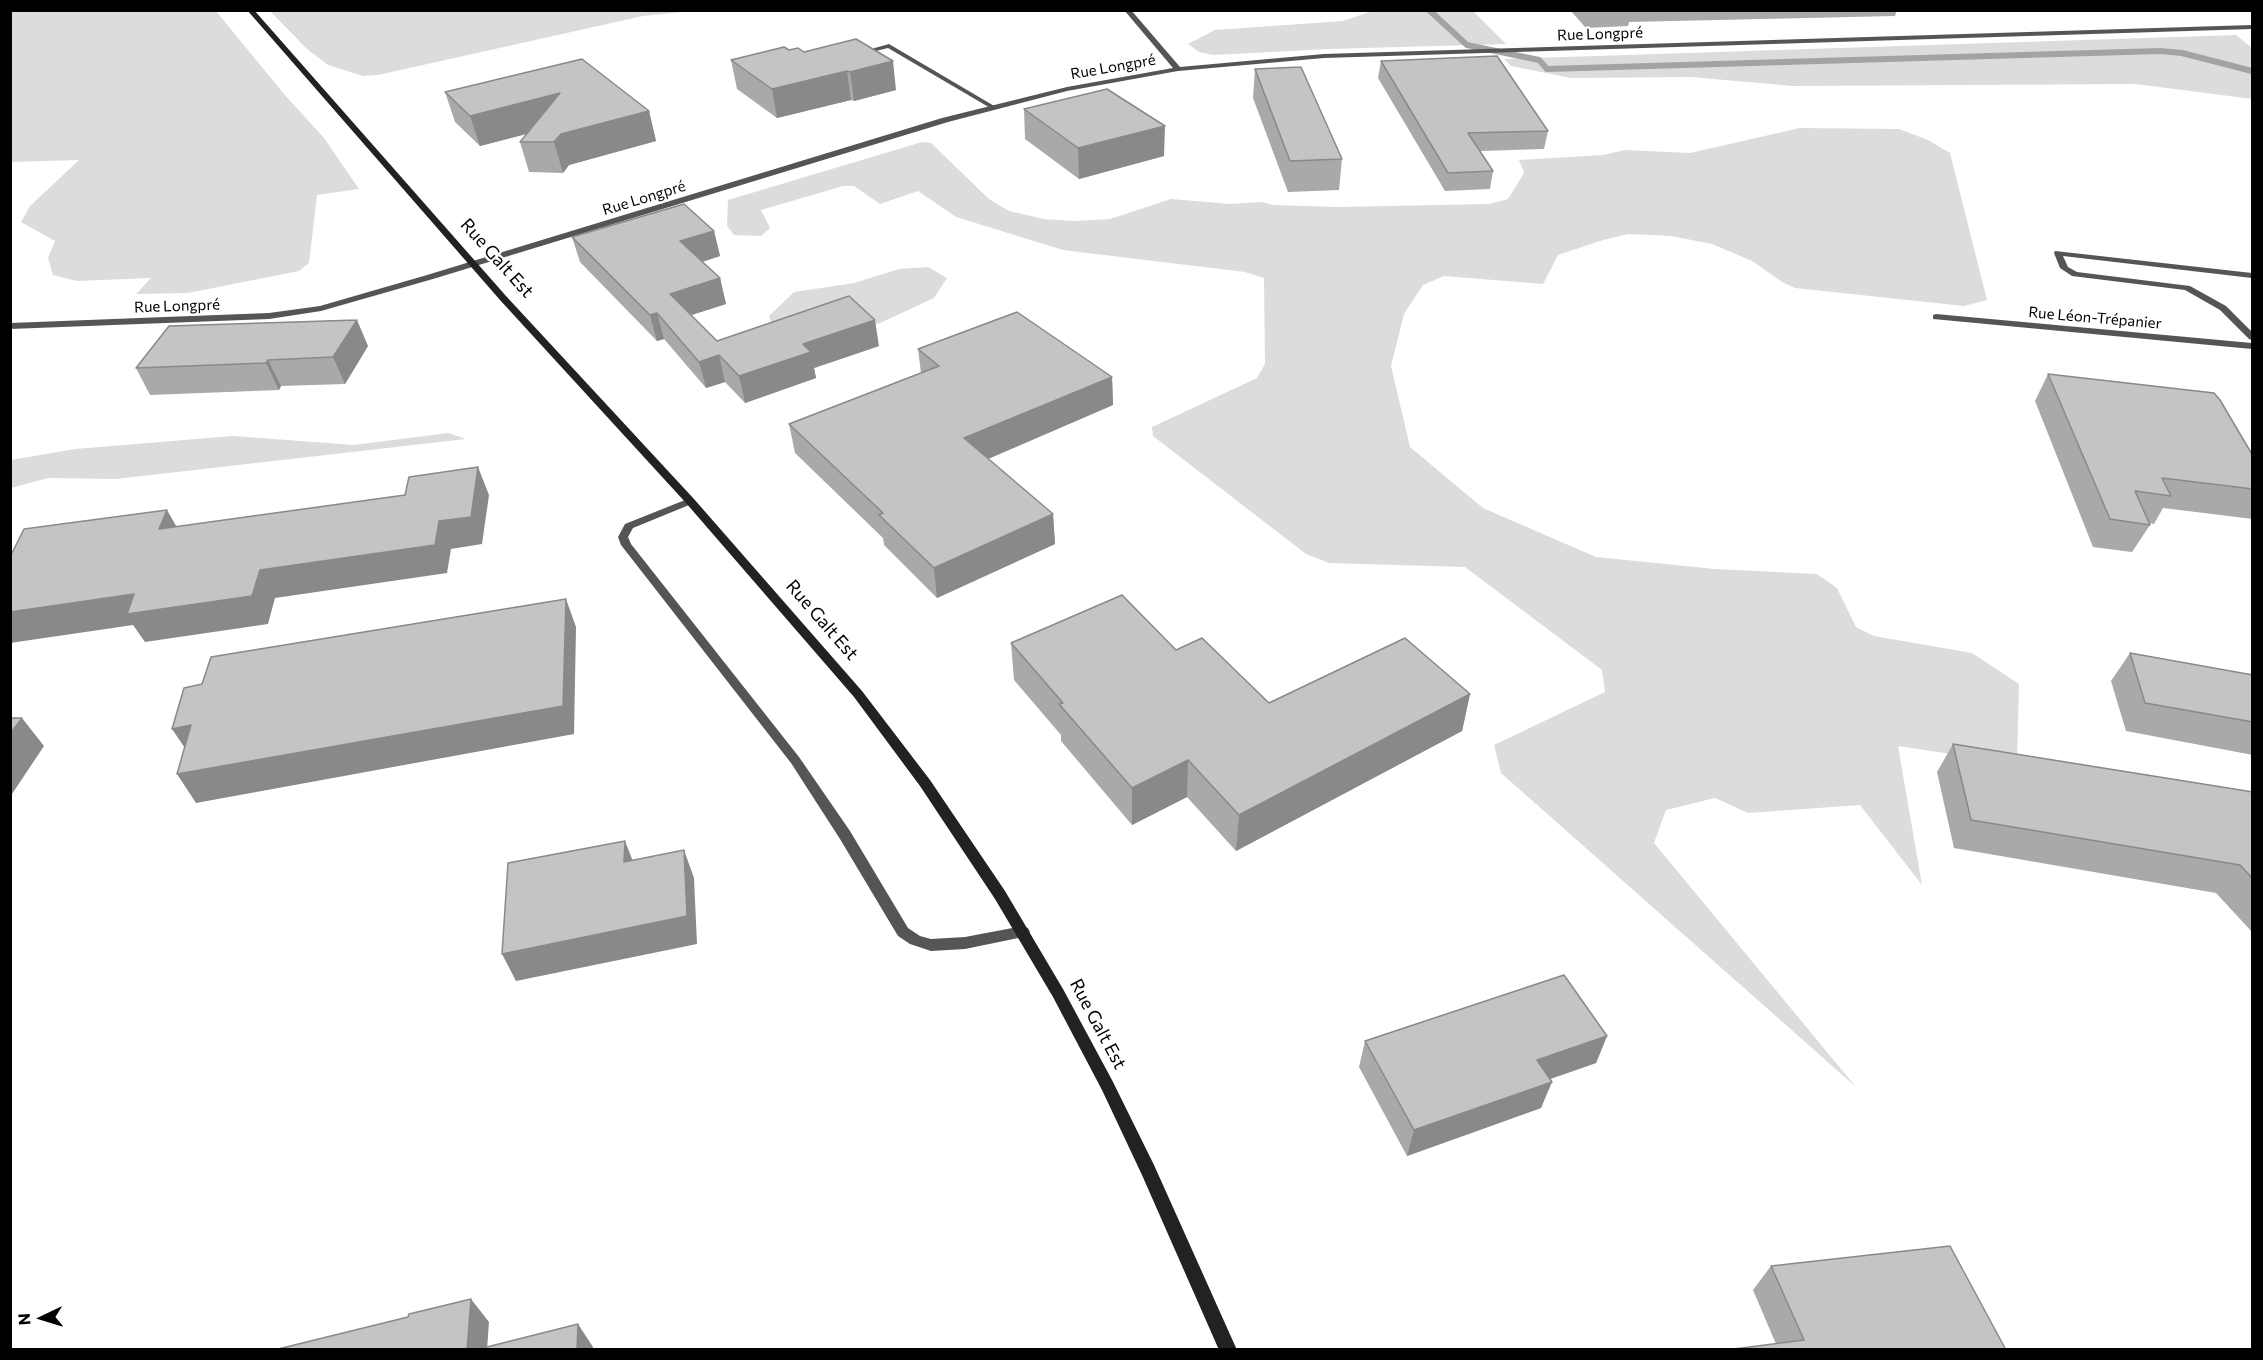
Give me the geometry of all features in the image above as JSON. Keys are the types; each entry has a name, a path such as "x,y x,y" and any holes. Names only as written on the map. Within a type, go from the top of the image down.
{"street":[{"name":"Rue Galt Est","path":"250,10 473,264 690,501 858,694 925,783 1023,932 1107,1085 1228,1350"},
{"path":"1127,10 1179,69"},
{"name":"Rue Longpré","path":"10,326 294,314 352,300 473,264 945,120 1067,89 1179,69 1324,56 2253,27"},
{"path":"846,57 889,46 994,108"},
{"path":"2253,275 2058,253 2064,268 2076,274 2187,288 2218,304 2253,338"},
{"path":"2164,264 2177,286"},
{"name":"Rue Léon-Trépanier","path":"1936,317 2253,346"},
{"path":"690,501 629,526 623,537 626,545 795,760 845,835 903,932 915,940 931,945 965,943 1023,932"}],"shaded area":[{"path":"10,11 216,11 284,94 324,138 359,189 317,195 309,263 299,271 188,293 136,294 151,278 77,281 53,275 48,258 55,241 21,222 30,206 79,160 11,162"},
{"path":"270,11 693,11 643,16 378,75 363,76 328,65 307,49"},
{"path":"1372,11 1473,11 1506,44 1213,55 1199,52 1188,44 1215,30 1343,21"},
{"path":"2236,35 2252,48 2252,99 2136,84 1793,86 1691,77 1571,78 1511,66 1504,59"},
{"path":"1800,128 1899,129 1928,140 1950,153 1987,300 1964,306 1795,288 1782,282 1752,261 1712,244 1671,236 1628,234 1558,255 1543,284 1444,276 1423,285 1404,314 1391,366 1410,447 1483,508 1596,557 1715,569 1817,574 1837,588 1856,627 1874,636 1972,653 2019,684 2017,764 1898,746 1922,885 1860,805 1748,813 1715,798 1666,810 1654,843 1856,1087 1501,773 1494,745 1605,692 1602,670 1465,567 1329,563 1306,554 1153,436 1152,427 1257,378 1265,364 1264,278 1245,272 1063,250 956,217 918,191 880,204 854,186 843,186 761,210 770,228 761,236 734,235 727,226 728,200 922,142 931,143 989,199 1009,211 1044,219 1075,221 1110,219 1171,199 1230,204 1262,202 1274,205 1337,207 1489,204 1508,199 1524,173 1519,160 1603,155 1625,150 1690,153"},
{"path":"928,267 947,278 934,298 880,323 866,327 772,326 769,316 794,292 854,283 899,269"},
{"path":"448,433 466,439 116,479 48,478 11,488 11,460 75,449 233,436 354,445"}],"building":[{"path":"856,39 893,61 772,89 731,60 784,47 789,50 798,48 804,52"},
{"path":"1497,56 1548,131 1468,133 1493,171 1448,173 1381,61"},
{"path":"582,59 649,111 561,134 554,142 520,142 560,93 470,116 445,92"},
{"path":"1301,67 1342,159 1290,161 1255,69"},
{"path":"1107,89 1165,126 1078,148 1024,109"},
{"path":"684,204 714,231 680,241 720,278 670,294 717,341 849,296 875,320 803,344 811,352 739,376 719,355 699,362 657,313 650,315 572,237"},
{"path":"1017,312 1112,377 964,438 1053,514 934,568 879,515 883,513 789,424 939,366 918,349"},
{"path":"357,320 333,357 268,360 266,363 136,368 169,326"},
{"path":"2048,374 2214,393 2253,456 2253,489 2162,478 2171,496 2135,491 2150,525 2110,519"},
{"path":"478,467 471,517 439,521 435,545 260,570 252,596 127,614 134,594 10,612 10,557 24,529 167,510 159,529 405,495 409,477"},
{"path":"1122,595 1176,650 1202,638 1269,703 1405,638 1470,694 1239,815 1188,760 1132,788 1059,704 1063,703 1011,643"},
{"path":"566,599 563,706 177,774 191,725 172,729 184,688 202,684 211,657"},
{"path":"2130,653 2253,675 2253,722 2145,703"},
{"path":"10,718 22,718 10,734"},
{"path":"1953,744 2253,792 2253,879 2240,865 1971,820"},
{"path":"625,841 624,862 684,850 687,916 502,954 508,863"},
{"path":"1564,975 1607,1036 1537,1060 1552,1082 1414,1130 1365,1041"},
{"path":"1950,1246 2006,1350 1726,1350 1804,1340 1771,1266"},
{"path":"471,1299 467,1350 274,1350 408,1317 409,1314"},
{"path":"578,1324 577,1350 475,1350"}],"waterway":[{"path":"1429,10 1467,45 1539,60 1547,69 2160,51 2182,53 2252,71"}]}
